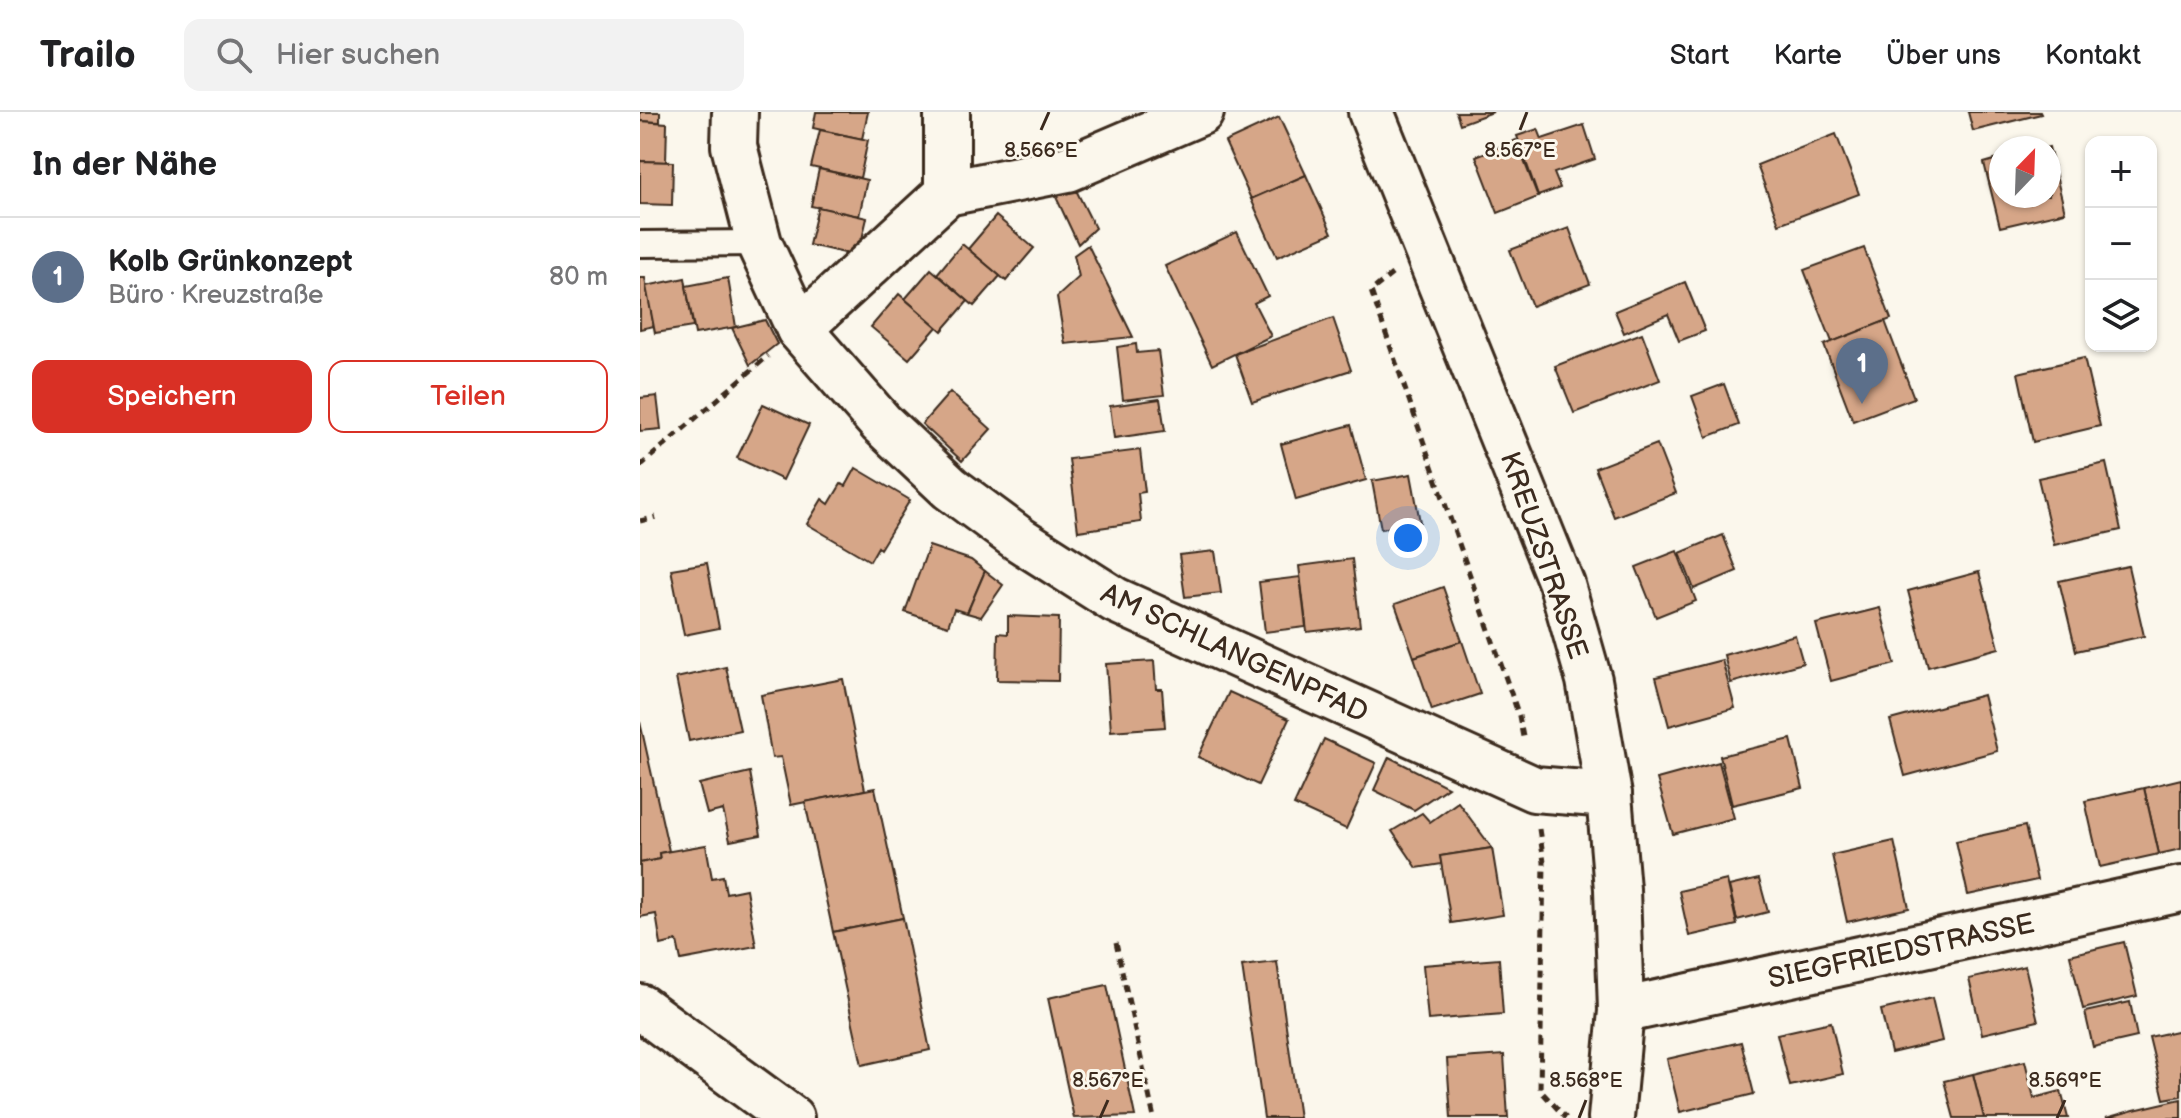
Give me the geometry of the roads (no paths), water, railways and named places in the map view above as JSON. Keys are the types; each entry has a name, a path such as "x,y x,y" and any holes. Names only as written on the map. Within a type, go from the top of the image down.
{"street":[{"name":"AM SCHLANGENPFAD","path":"735,112 734,146 759,243 799,329 881,423 950,488 1019,539 1115,600 1534,789 1609,795"},
{"path":"947,112 947,193"},
{"path":"799,329 947,193 1068,169 1201,112"},
{"name":"KREUZSTRASSE","path":"1371,112 1527,493 1562,585 1589,680 1609,795 1617,889 1621,1011 1611,1118"},
{"name":"SIEGFRIEDSTRASSE","path":"1621,1011 2181,889"},
{"path":"644,1020 791,1118"}],"lane":[{"path":"640,244 759,243"}],"place":[{"name":"Kolb Grünkonzept","path":"1862,404"}]}
